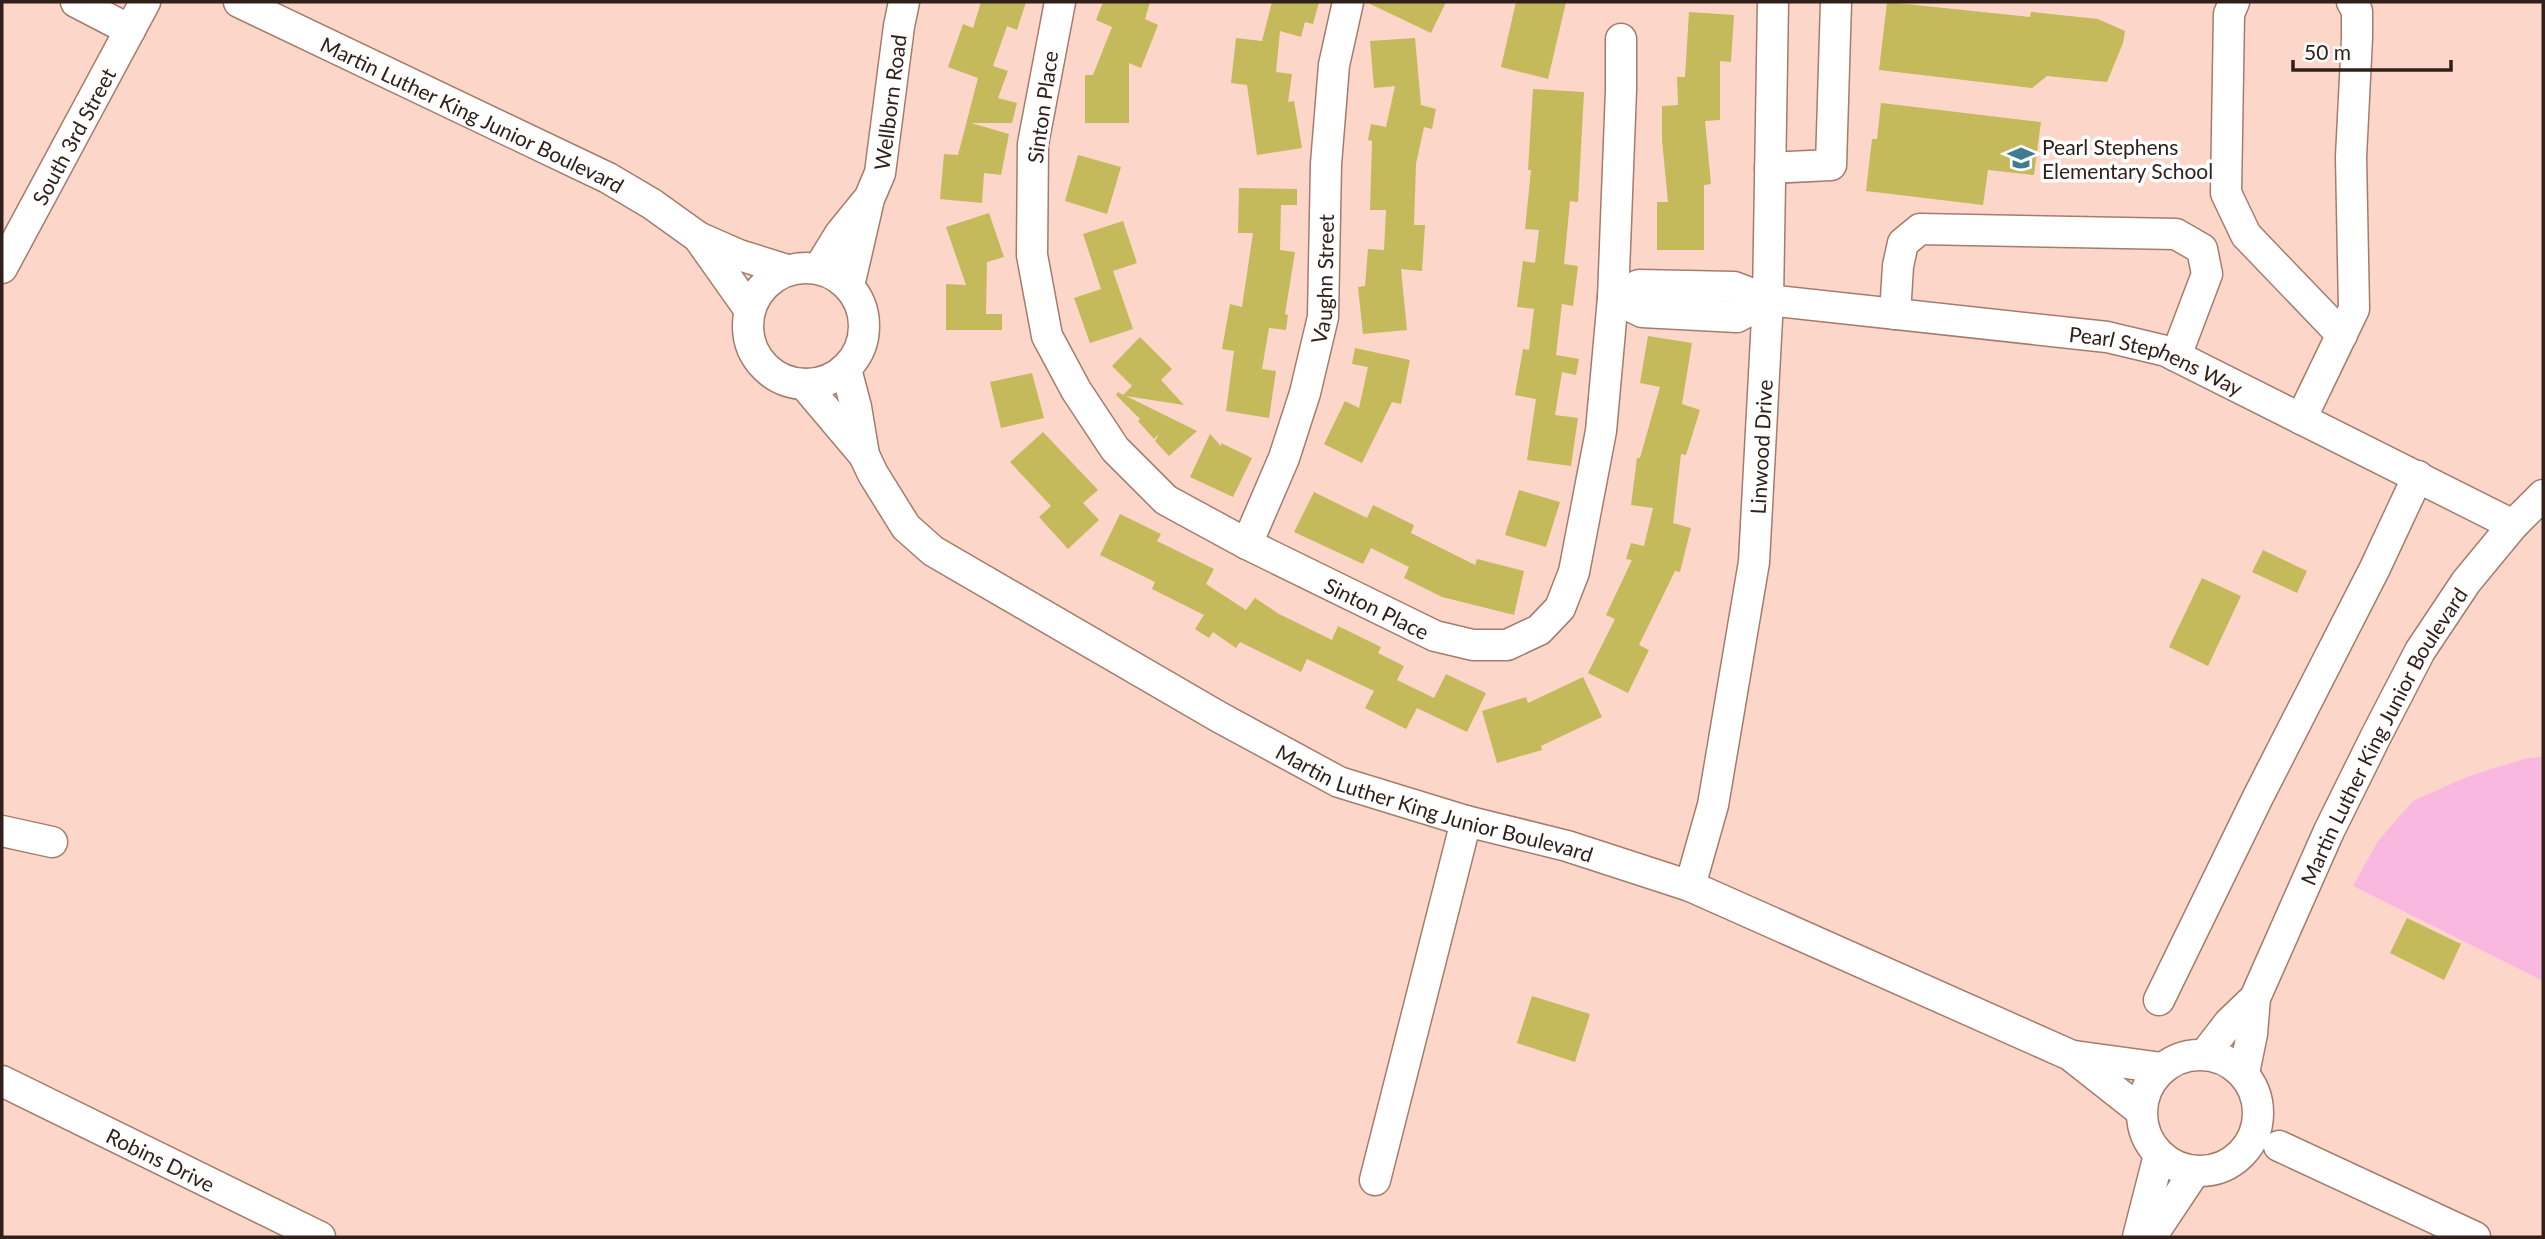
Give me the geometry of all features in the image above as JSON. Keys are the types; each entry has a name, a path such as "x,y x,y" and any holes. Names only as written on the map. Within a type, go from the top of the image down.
{"street":[{"name":"South 3rd Street","path":"2,268 145,2"},
{"name":"Martin Luther King Junior Boulevard","path":"239,2 608,178 652,204 698,237 739,255 787,270"},
{"name":"Wellborn Road","path":"869,199 880,173 898,26 904,2"},
{"name":"Sinton Place","path":"1060,2 1033,144 1032,255 1047,336 1076,390 1115,449 1166,499 1247,544 1435,636 1473,645 1507,645 1539,630 1560,608 1574,572 1601,430 1613,298 1621,39"},
{"name":"Vaughn Street","path":"1247,544 1284,458 1305,393 1323,317 1326,164 1334,65 1348,2"},
{"name":"Linwood Drive","path":"1690,886 1713,805 1754,562 1768,300 1773,2"},
{"path":"1770,168 1831,165 1836,2"},
{"path":"2234,2 2229,14 2226,193 2246,235 2343,335"},
{"path":"2301,419 2354,309 2351,157 2357,11 2352,2"},
{"path":"83,3 130,30"},
{"path":"819,268 840,234 869,199"},
{"path":"849,286 869,199"},
{"path":"1895,314 1898,266 1903,243 1920,229 2176,234 2202,249 2207,274 2176,356"},
{"name":"Martin Luther King Junior Boulevard","path":"698,237 750,309"},
{"path":"819,268 835,275 849,286 860,301 865,319 864,337 857,355 846,369 819,383 804,384 779,377 759,360 750,344 747,327 757,292 771,279 787,270 819,268"},
{"name":"Pearl Stephens Way","path":"1613,298 1639,285 1734,287 1768,300 2108,337 2166,351 2418,475 2513,525"},
{"name":"Martin Luther King Junior Boulevard","path":"846,369 864,455"},
{"name":"Martin Luther King Junior Boulevard","path":"804,384 864,455 906,527 933,551 1219,717 1339,782 1466,821 1567,846 1690,886 2070,1055 2141,1111"},
{"path":"2160,1000 2258,797 2375,568 2418,475"},
{"name":"Martin Luther King Junior Boulevard","path":"2244,1073 2252,1034 2255,998 2329,831 2420,651 2466,582 2513,525 2543,495"},
{"path":"1375,1180 1466,821"},
{"path":"2,831 52,842"},
{"name":"Martin Luther King Junior Boulevard","path":"2205,1054 2229,1023 2255,998"},
{"path":"2205,1054 2232,1063 2244,1073 2259,1105 2258,1122 2253,1139 2243,1153 2229,1164 2213,1170 2195,1171 2176,1166 2159,1155 2149,1142 2141,1111 2151,1080 2162,1068 2189,1055 2205,1054"},
{"name":"Martin Luther King Junior Boulevard","path":"2070,1055 2162,1068"},
{"name":"Robins Drive","path":"2,1081 320,1237"},
{"path":"2279,1146 2475,1237"},
{"path":"2138,1237 2159,1155"},
{"path":"2151,1237 2195,1171"}],"shaded area":[{"path":"2543,757 2543,981 2353,886 2378,841 2413,801 2469,776 2528,758"}],"building":[{"path":"981,2 1026,2 1017,30 1007,26 993,66 1008,71 998,98 1017,103 1012,123 971,123 1009,134 1001,175 984,173 982,203 940,199 944,154 958,155 978,78 948,67 963,24 973,28"},
{"path":"1103,2 1150,2 1145,19 1158,25 1141,68 1129,63 1129,123 1085,123 1085,75 1093,75 1112,27 1096,20"},
{"path":"1272,2 1319,2 1313,24 1305,22 1301,37 1280,31 1276,72 1292,74 1288,102 1294,101 1302,148 1257,155 1247,85 1231,83 1236,38 1262,41"},
{"path":"1366,2 1446,2 1431,33"},
{"path":"1516,2 1566,2 1548,79 1501,67"},
{"path":"1887,2 2030,17 2031,12 2098,19 2125,31 2123,43 2107,82 2047,76 2032,88 1879,70"},
{"path":"1689,12 1734,15 1731,62 1720,61 1720,120 1705,121 1711,184 1704,185 1704,250 1657,250 1657,202 1668,202 1662,140 1662,106 1678,105 1677,77 1685,77"},
{"path":"1415,38 1421,105 1436,109 1432,129 1424,127 1416,164 1414,225 1425,225 1422,271 1401,269 1407,330 1363,334 1358,287 1365,286 1368,249 1384,250 1386,210 1370,210 1372,141 1368,140 1371,124 1386,127 1395,86 1374,88 1370,41"},
{"path":"1533,89 1584,92 1578,202 1570,201 1564,264 1578,266 1573,306 1562,304 1556,355 1579,359 1576,375 1562,372 1555,415 1578,418 1571,466 1527,460 1536,399 1515,395 1523,349 1529,350 1534,309 1517,307 1523,261 1535,263 1539,230 1525,229 1531,170 1528,170"},
{"path":"1881,103 2041,122 2034,175 1988,170 1983,205 1866,191 1872,139 1877,139"},
{"path":"1078,155 1121,167 1107,214 1065,201"},
{"path":"1239,188 1297,189 1297,205 1281,205 1280,250 1295,252 1285,314 1288,315 1286,330 1269,328 1262,369 1276,371 1269,418 1226,411 1234,351 1222,349 1230,304 1242,307 1253,233 1238,233"},
{"path":"989,213 1004,257 987,262 986,314 1002,314 1002,330 946,330 946,284 966,285 946,227"},
{"path":"1123,221 1137,263 1113,271 1133,329 1090,343 1074,298 1101,289 1083,234"},
{"path":"1648,336 1692,343 1682,404 1700,410 1686,455 1681,454 1673,523 1691,528 1680,572 1675,571 1639,645 1649,650 1628,693 1588,673 1615,619 1606,615 1632,560 1626,559 1631,543 1644,546 1653,508 1631,505 1637,458 1640,458 1660,387 1640,383"},
{"path":"1140,337 1172,369 1161,380 1184,405 1126,396 1197,431 1169,456 1155,441 1159,434 1154,439 1138,421 1140,419 1116,395 1118,392 1123,395 1132,386 1112,366"},
{"path":"1355,348 1410,360 1401,404 1392,402 1362,463 1324,444 1345,401 1359,408 1368,367 1352,364"},
{"path":"1032,373 1044,418 1001,428 990,382"},
{"path":"1043,432 1098,490 1083,503 1099,520 1068,549 1039,517 1051,506 1010,462"},
{"path":"1210,434 1221,446 1221,443 1252,458 1233,497 1190,477"},
{"path":"1519,490 1560,502 1546,547 1505,535"},
{"path":"1314,492 1367,518 1373,505 1414,525 1411,533 1475,565 1477,559 1524,571 1514,615 1442,597 1404,578 1409,567 1371,548 1363,564 1294,532"},
{"path":"1120,514 1161,534 1157,541 1214,569 1206,584 1246,610 1255,598 1279,614 1332,640 1338,626 1381,647 1378,653 1404,666 1397,680 1434,698 1446,674 1486,693 1467,732 1417,708 1406,729 1365,708 1374,691 1307,659 1301,672 1240,642 1236,648 1213,632 1209,638 1195,629 1204,615 1152,589 1155,582 1100,555"},
{"path":"2263,550 2307,571 2297,593 2252,572"},
{"path":"2202,578 2241,596 2208,666 2169,647"},
{"path":"1583,677 1602,717 1541,746 1542,750 1497,763 1482,711 1526,697 1528,703"},
{"path":"2407,918 2461,944 2444,980 2390,953"},
{"path":"1532,996 1590,1014 1575,1062 1517,1043"}],"place":[{"name":"Pearl Stephens Elementary School","path":"2021,158"}]}
